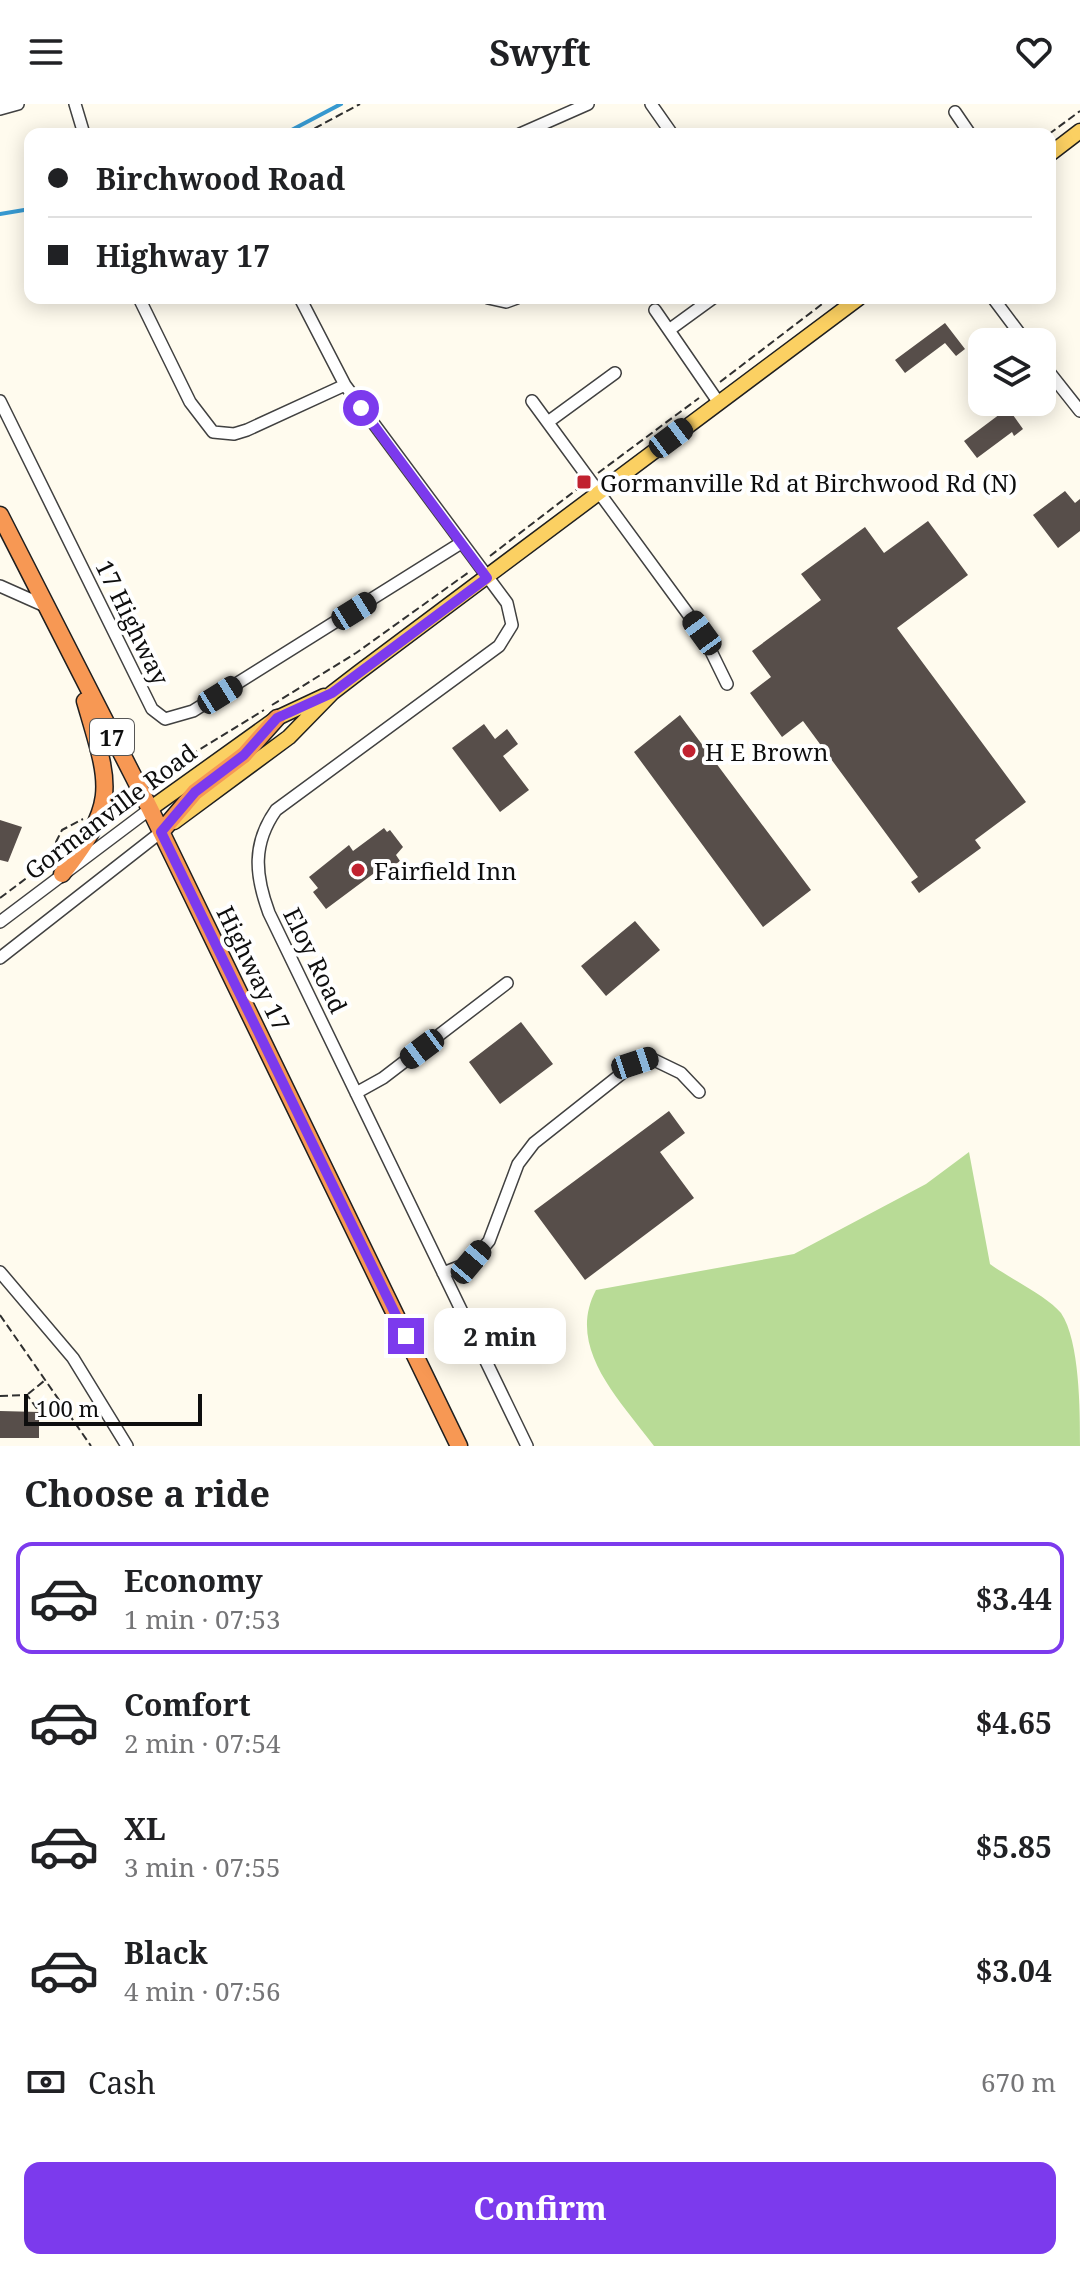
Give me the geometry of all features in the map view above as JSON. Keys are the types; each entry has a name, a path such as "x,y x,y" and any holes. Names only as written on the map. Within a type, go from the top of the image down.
{"highway":[{"name":"Highway 17","path":"0,515 161,832 459,1446"},
{"path":"62,874 89,839 105,800 107,780 75,665"},
{"path":"161,832 195,792 244,755 277,718"}],"main road":[{"path":"1056,149 1080,131"},
{"name":"Gormanville Road","path":"161,832 289,737 332,693 483,572 601,491 851,304"},
{"name":"Gormanville Road","path":"146,802 277,718 332,693"}],"street":[{"path":"0,109 18,104"},
{"path":"75,104 82,128"},
{"path":"534,128 588,104"},
{"path":"651,104 668,128"},
{"path":"955,112 966,128"},
{"path":"142,304 190,402 213,432 234,434 247,430 345,385"},
{"name":"Eloy Road","path":"303,304 345,385 511,614 508,636 288,799 267,823 261,836 257,865 262,895 527,1446"},
{"path":"669,330 705,304"},
{"path":"998,304 1016,328"},
{"path":"655,310 719,403"},
{"path":"548,422 615,373"},
{"path":"1056,381 1080,411"},
{"name":"17 Highway","path":"0,401 152,709 165,719 193,711 461,543"},
{"path":"532,401 601,491 702,633 727,684"},
{"path":"0,586 45,606"},
{"name":"Gormanville Road","path":"0,922 146,802"},
{"name":"Gormanville Road","path":"0,958 161,832"},
{"path":"356,1093 383,1078 507,983"},
{"path":"443,1273 471,1262 489,1241 518,1164 534,1143 635,1063 650,1058 681,1073 699,1092"},
{"path":"0,1272 73,1358 127,1446"}],"path":[{"path":"315,128 360,104"},
{"path":"1056,129 1080,111"},
{"path":"146,802 176,764 483,572 591,479 822,304"},
{"path":"0,1315 91,1446"},
{"path":"0,1396 27,1395 45,1380"},
{"path":"27,1395 38,1410"}],"green space":[{"path":"969,1152 990,1264 1047,1300 1061,1313 1067,1325 1078,1377 1080,1446 654,1446 613,1392 592,1353 587,1333 588,1312 596,1290 794,1254 926,1184"}],"building":[{"path":"945,323 965,349 956,356 945,343 905,373 895,360"},
{"path":"997,416 1014,416 1023,429 1014,436 1012,432 977,458 964,441"},
{"path":"1065,491 1075,503 1080,499 1080,531 1058,548 1033,515"},
{"path":"928,521 968,575 897,628 1026,802 975,840 981,848 919,893 911,882 918,877 803,721 782,737 750,693 771,677 752,651 821,600 801,574 865,527 884,553"},
{"path":"680,715 811,890 763,927 634,752"},
{"path":"484,724 495,739 507,729 518,744 503,756 529,790 500,812 452,748"},
{"path":"0,820 22,827 8,862 0,860"},
{"name":"Fairfield Inn","path":"384,828 387,832 390,830 403,847 396,855 400,861 380,876 377,871 326,909 313,892 318,888 309,877 349,845 353,851"},
{"path":"635,921 660,950 606,996 581,966"},
{"path":"521,1022 553,1064 500,1104 469,1062"},
{"path":"669,1111 685,1133 660,1152 694,1198 585,1280 534,1211"},
{"path":"0,1411 39,1412 39,1438 0,1438"}],"waterway":[{"path":"295,128 341,104"},
{"path":"0,214 24,210"}],"place":[{"name":"Gormanville Rd at Birchwood Rd (N)","path":"584,482"},
{"name":"H E Brown","path":"689,751"},
{"name":"Fairfield Inn","path":"358,870"}],"route":[{"path":"361,408 487,578 332,693 277,718 244,755 195,792 161,832 406,1336"}]}
